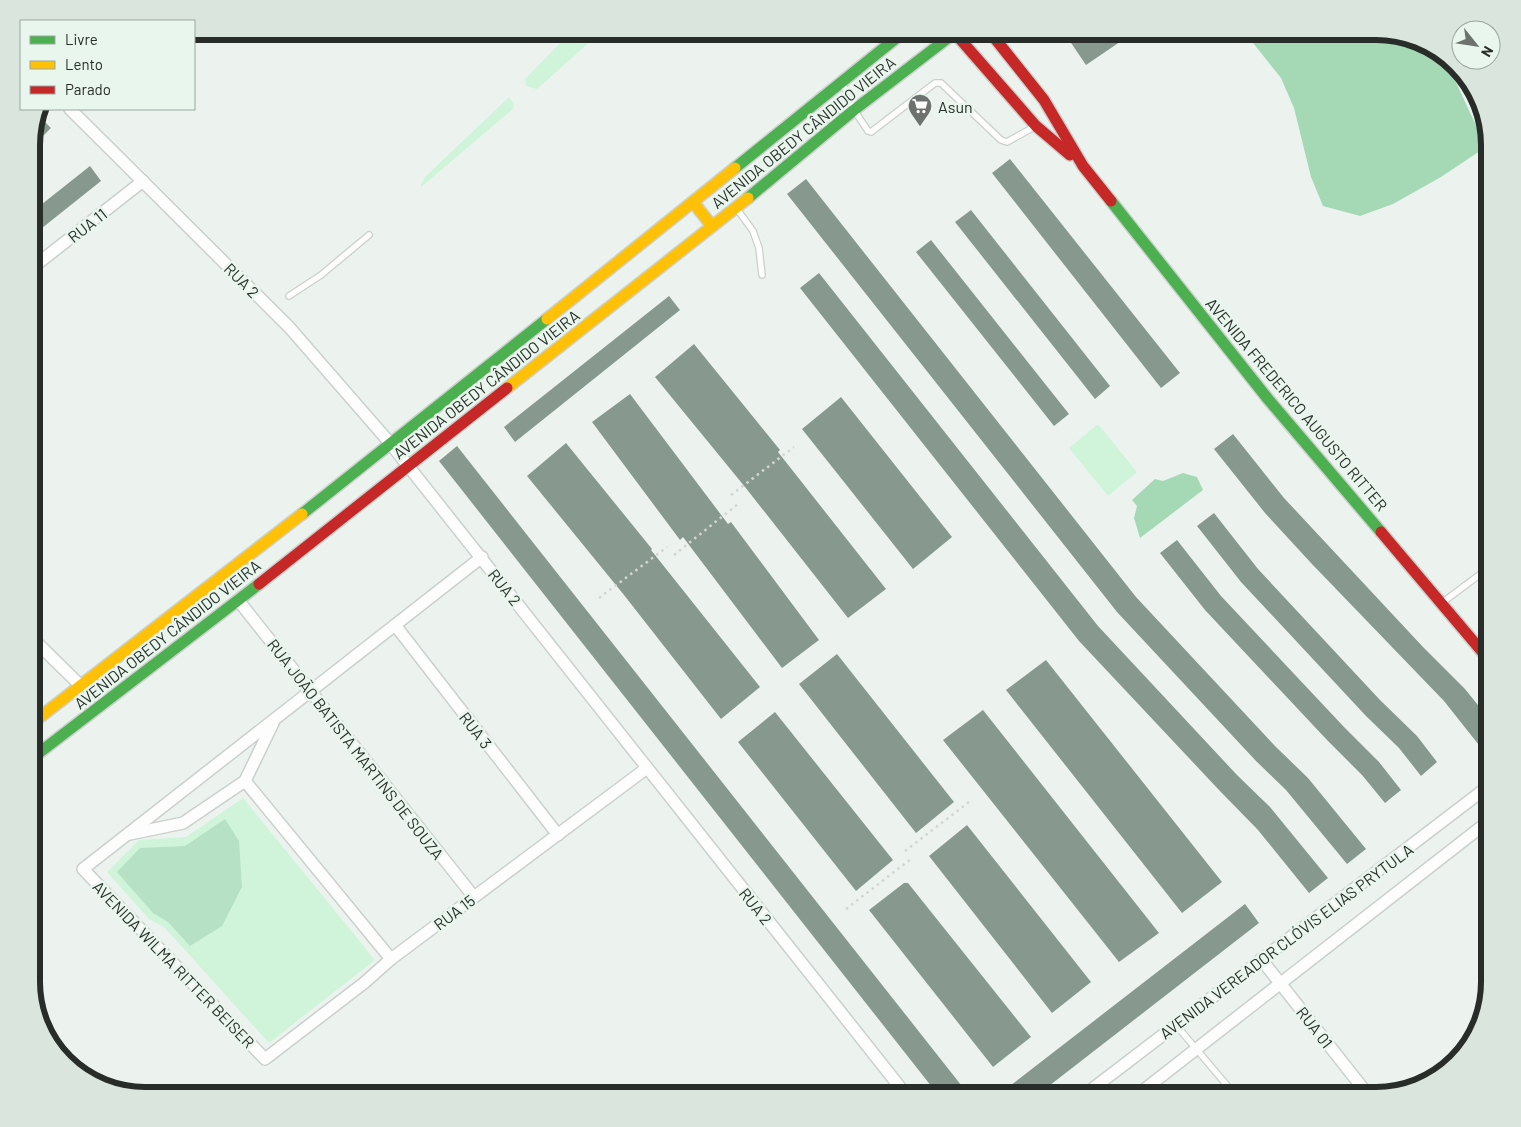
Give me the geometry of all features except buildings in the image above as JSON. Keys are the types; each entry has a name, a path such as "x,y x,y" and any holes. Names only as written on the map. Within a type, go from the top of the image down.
{"main road":[{"name":"AVENIDA OBEDY CÂNDIDO VIEIRA","path":"40,718 335,489 894,40"},
{"name":"AVENIDA OBEDY CÂNDIDO VIEIRA","path":"40,753 238,600 736,208 854,110 945,40"},
{"name":"AVENIDA FREDERICO AUGUSTO RITTER","path":"962,40 1036,126 1082,166"},
{"name":"AVENIDA FREDERICO AUGUSTO RITTER","path":"999,40 1044,100 1082,166 1268,400 1481,650"},
{"path":"693,202 712,226"}],"street":[{"name":"RUA 2","path":"71,110 289,327 390,444 482,557 646,768 900,1087"},
{"name":"RUA 11","path":"40,262 143,181"},
{"path":"126,835 482,557"},
{"name":"RUA JOÃO BATISTA MARTINS DE SOUZA","path":"238,600 474,898"},
{"name":"RUA 3","path":"395,625 558,835"},
{"path":"40,645 81,686"},
{"path":"126,835 183,823 245,781 275,719"},
{"name":"RUA 15","path":"265,1059 391,960 646,768"},
{"path":"245,781 391,960"},
{"name":"AVENIDA VEREADOR CLÓVIS ELIAS PRYTULA","path":"1095,1087 1481,792"},
{"name":"AVENIDA VEREADOR CLÓVIS ELIAS PRYTULA","path":"1147,1087 1481,827"},
{"name":"AVENIDA WILMA RITTER BEISER","path":"126,835 83,868 265,1059"},
{"name":"RUA 01","path":"1262,959 1362,1087"}],"lane":[{"path":"842,82 854,110 865,129 871,132 935,83 941,83 1001,140 1007,142 1036,126"},
{"path":"736,208 753,231 759,248 762,275"},
{"path":"289,296 321,276 369,235"},
{"path":"1442,603 1481,575"},
{"path":"1176,1025 1229,1087"}],"path":[{"path":"731,495 794,447"},
{"path":"674,555 738,504"},
{"path":"600,598 667,548"},
{"path":"905,851 969,802"},
{"path":"846,909 911,859"}],"shaded area":[{"path":"563,40 592,40 537,89 526,86 525,79"},
{"path":"1252,40 1383,40 1416,48 1429,54 1454,75 1481,135 1481,150 1441,177 1393,204 1360,216 1323,206 1311,177 1294,108 1281,78"},
{"path":"509,97 514,105 513,109 421,187 425,177"},
{"path":"1098,424 1137,472 1108,496 1069,448"},
{"path":"1183,473 1197,477 1203,490 1140,538 1134,518 1137,506 1132,500 1155,479 1163,481"},
{"path":"243,798 375,960 269,1043 165,928 149,919 107,872 139,840 186,837"},
{"path":"225,819 239,841 242,887 222,926 190,946 168,922 153,913 117,872 140,848 185,846"}],"traffic: fast":[{"path":"735,168 894,40"},
{"path":"748,198 854,110 945,40"},
{"path":"1111,201 1268,399 1381,532"},
{"path":"302,514 547,319"},
{"path":"40,752 259,584"}],"traffic: slow":[{"path":"547,319 735,168"},
{"path":"507,388 748,198"},
{"path":"693,202 712,226"},
{"path":"40,717 302,514"}],"traffic: jam":[{"path":"961,40 1036,126 1070,155"},
{"path":"996,40 1044,100 1083,166 1111,201"},
{"path":"259,584 507,388"},
{"path":"1381,532 1481,650"}],"place":[{"name":"Asun","path":"920,127"}]}
